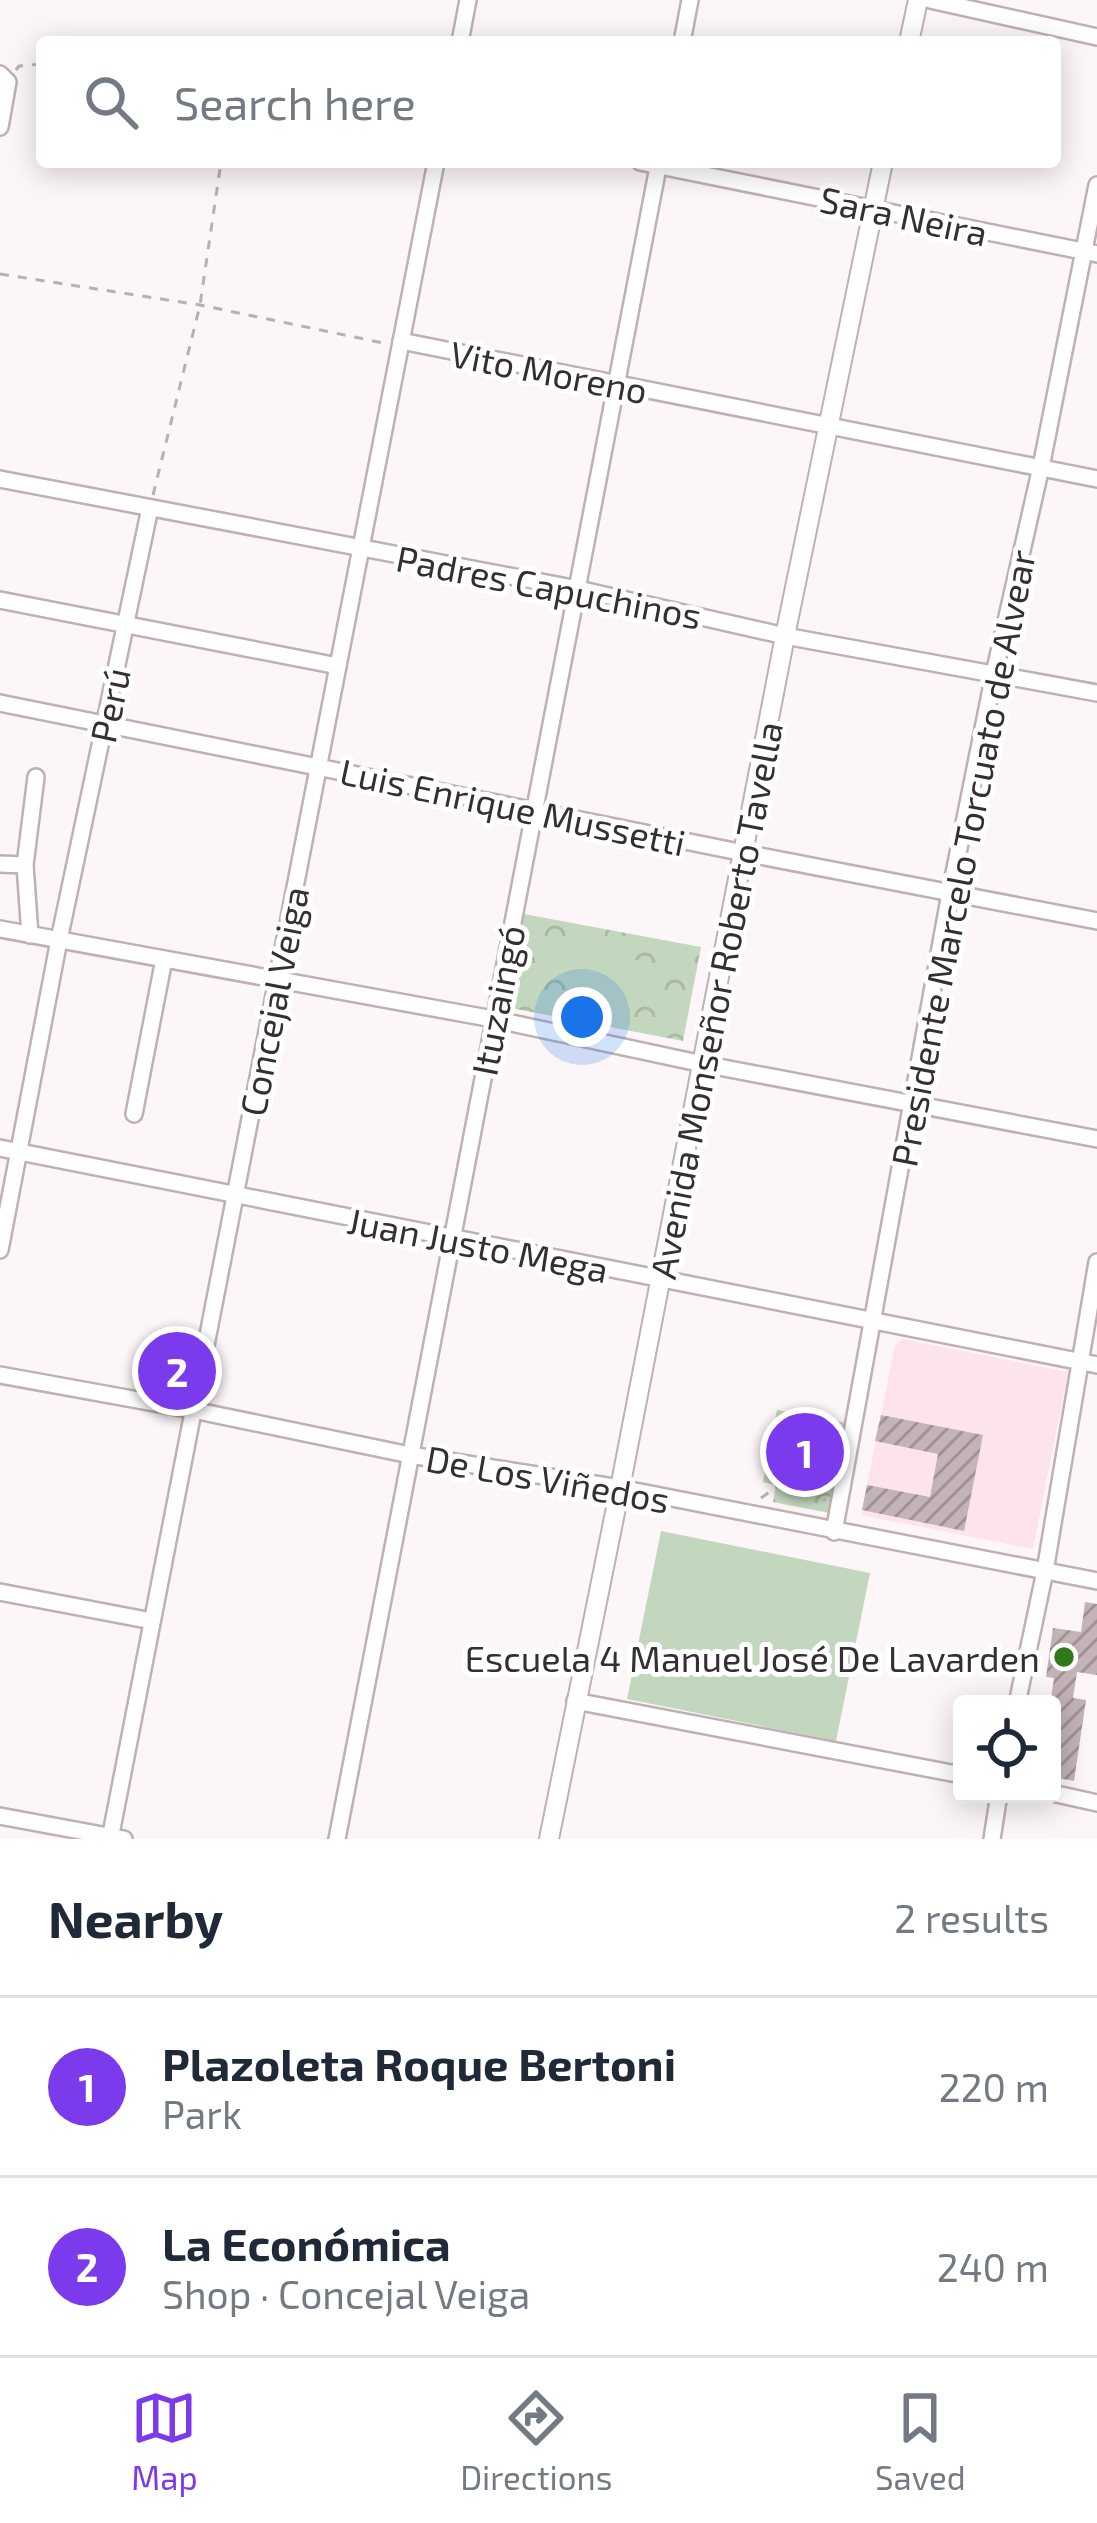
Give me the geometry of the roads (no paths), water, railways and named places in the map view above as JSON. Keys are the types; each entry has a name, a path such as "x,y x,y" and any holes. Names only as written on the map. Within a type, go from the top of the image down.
{"main road":[{"path":"910,36 918,0"},
{"name":"Avenida Monseñor Roberto Tavella","path":"549,1839 882,168"}],"street":[{"path":"461,36 468,0"},
{"path":"683,36 690,0"},
{"path":"930,0 1097,38"},
{"path":"0,127 4,78"},
{"name":"Concejal Veiga","path":"115,1838 152,1621 435,168"},
{"name":"Ituzaingó","path":"337,1839 658,168"},
{"name":"Sara Neira","path":"678,168 1091,253"},
{"name":"Presidente Marcelo Torcuato de Alvear","path":"835,1526 950,893 994,674 1091,253 1097,185"},
{"name":"Vito Moreno","path":"401,341 1097,479"},
{"name":"Padres Capuchinos","path":"0,479 1097,694"},
{"name":"Perú","path":"0,1250 149,508"},
{"path":"0,600 338,666"},
{"name":"Luis Enrique Mussetti","path":"0,703 1097,921"},
{"path":"30,935 25,865 36,776"},
{"path":"0,863 25,865"},
{"path":"0,929 494,1019 703,1064 1097,1138"},
{"path":"134,1114 164,959"},
{"name":"Juan Justo Mega","path":"0,1148 1097,1366"},
{"path":"1020,1695 1097,1262"},
{"name":"De Los Viñedos","path":"0,1375 410,1455 835,1526 1097,1581"},
{"path":"0,1592 152,1621"},
{"path":"575,1700 953,1773"},
{"path":"1061,1795 1097,1803"},
{"path":"992,1839 998,1803"},
{"path":"0,1816 115,1838"}],"place":[{"name":"La Económica","path":"177,1371"},
{"name":"Plazoleta Roque Bertoni","path":"805,1452"},
{"name":"Escuela 4 Manuel José De Lavarden","path":"1064,1657"}]}
